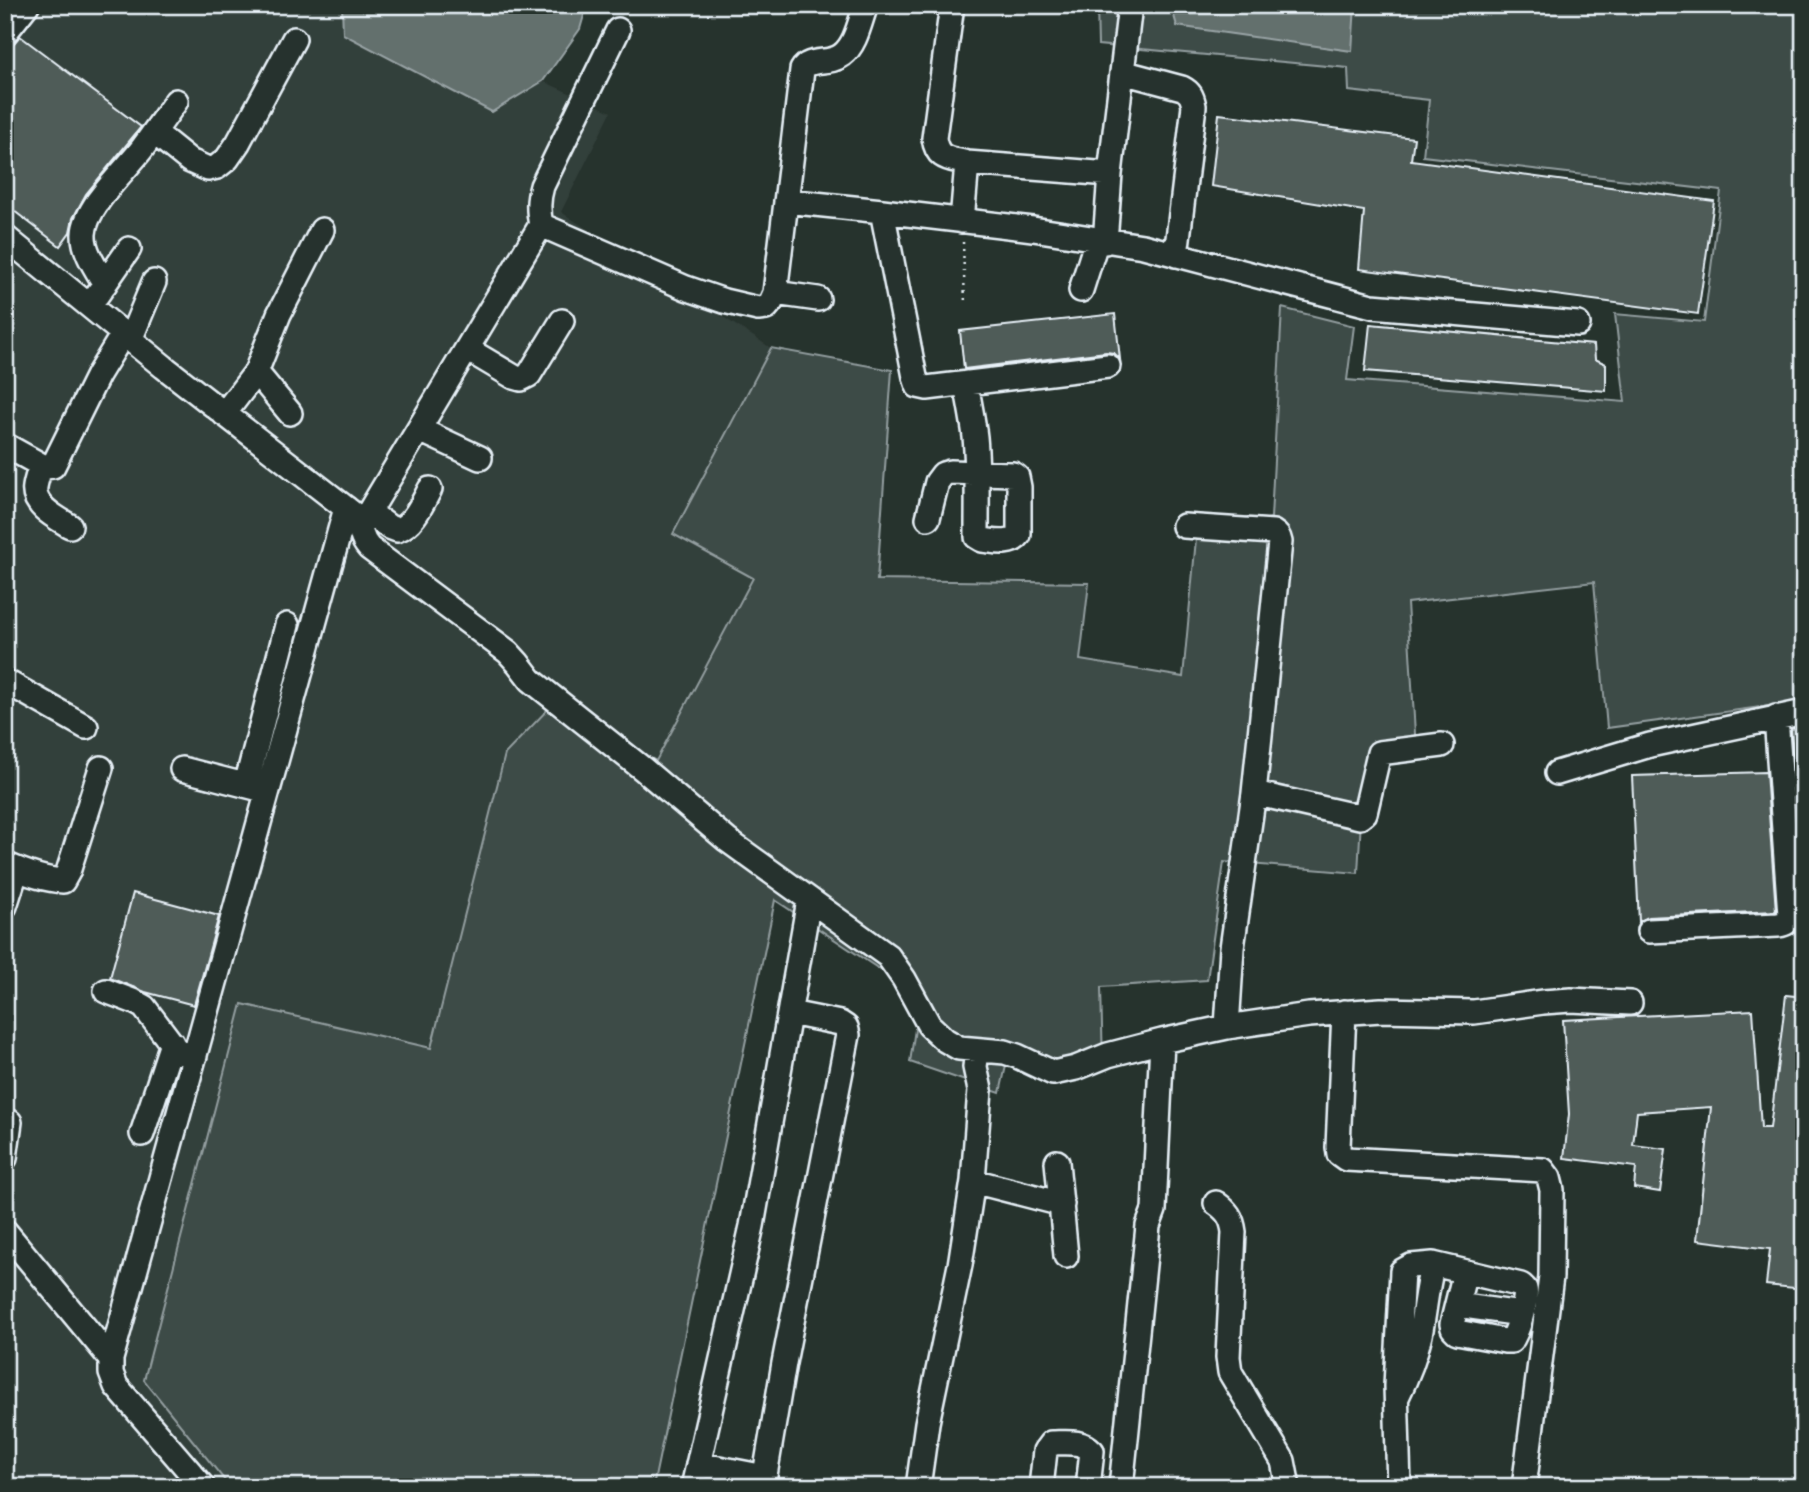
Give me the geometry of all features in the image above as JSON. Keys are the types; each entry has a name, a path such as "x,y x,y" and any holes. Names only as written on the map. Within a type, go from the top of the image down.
{"street":[{"path":"5,33 27,5"},
{"path":"541,225 687,288 724,301 758,309 766,308 775,293 802,70 804,65 830,61 841,57 848,50 866,5"},
{"path":"952,5 934,138 935,149 942,156 967,163 1110,174"},
{"path":"1081,290 1101,241 1130,5"},
{"path":"257,788 359,513 420,430 541,225 538,209 542,186 618,30"},
{"path":"154,132 190,161 208,169 217,167 237,143 294,39"},
{"path":"1122,72 1182,88 1193,97 1176,255"},
{"path":"105,284 83,237 86,223 102,195 140,152 176,102"},
{"path":"962,220 967,163"},
{"path":"786,201 1034,229 1143,246 1372,306 1578,324"},
{"path":"882,211 918,386 927,388 1108,366"},
{"path":"224,414 256,372 279,314 322,230"},
{"path":"5,237 224,414 359,513 388,527 397,530 404,528 430,489"},
{"path":"89,306 129,249"},
{"path":"5,445 41,465 50,467 55,463 98,375 127,337 155,282"},
{"path":"775,293 818,299"},
{"path":"467,349 521,379 529,375 539,361 562,321"},
{"path":"256,372 290,413"},
{"path":"928,518 937,482 943,474 977,472 966,383"},
{"path":"420,430 480,458"},
{"path":"41,465 34,489 39,503 70,526"},
{"path":"359,513 362,536 369,548 508,652 531,680 643,769 808,908 888,956 936,1034 976,1057 1005,1052 1049,1072 1059,1073 1108,1055 1162,1049 1227,1027 1309,1015 1344,1018 1381,1010 1474,1012 1571,1000 1630,1003"},
{"path":"1184,526 1273,532 1278,534 1280,542 1254,793 1232,948 1227,1027"},
{"path":"203,1487 116,1386 111,1373 111,1359 195,1056 257,788 287,625"},
{"path":"5,681 86,727"},
{"path":"1557,773 1650,745 1804,712"},
{"path":"1649,932 1778,925 1789,921 1776,717"},
{"path":"1254,793 1360,817 1365,813 1379,753 1442,745"},
{"path":"5,906 11,867 63,881 101,768"},
{"path":"181,769 257,788"},
{"path":"790,1013 841,1023 846,1027 848,1035 784,1363 764,1482 695,1476 752,1226 808,908"},
{"path":"106,991 144,1007 179,1052 195,1056"},
{"path":"1344,1018 1339,1154 1346,1159 1543,1170 1549,1178 1552,1191 1551,1278 1524,1487"},
{"path":"142,1133 172,1043"},
{"path":"1121,1487 1148,1226 1154,1210 1162,1049"},
{"path":"918,1487 927,1423 960,1265 972,1181 980,1090 976,1057"},
{"path":"5,1158 10,1122"},
{"path":"1057,1161 1066,1256"},
{"path":"972,1181 1062,1204"},
{"path":"1216,1203 1232,1219 1234,1232 1228,1357 1230,1372 1283,1461 1288,1487"},
{"path":"5,1231 111,1359"},
{"path":"1399,1487 1397,1397 1402,1271 1411,1266 1433,1264 1521,1285 1525,1297 1521,1314 1457,1305 1465,1272"},
{"path":"1041,1487 1047,1446 1079,1433 1084,1444 1092,1451 1088,1487"}],"path":[{"path":"962,220 965,305"}],"shaded area":[{"path":"5,5 342,5 343,34 491,112 543,81 611,112 561,212 771,348 673,534 753,578 656,761 553,705 505,754 431,1048 242,1004 144,1380 230,1487 5,1487"},
{"path":"342,5 587,5 580,29 543,81 492,112 343,34"},
{"path":"1097,5 1804,5 1804,701 1607,728 1594,582 1407,603 1416,750 1364,765 1358,873 1224,862 1207,980 1101,987 1103,1065 1058,1065 1009,1052 1000,1093 910,1062 917,1016 897,981 775,900 653,1487 230,1487 144,1380 242,1004 431,1048 505,754 552,705 656,761 753,578 673,534 771,348 892,370 877,580 1089,583 1080,660 1183,677 1196,539 1271,518 1282,308 1354,326 1347,380 1625,402 1615,314 1704,322 1721,191 1423,156 1429,100 1349,91 1348,68 1098,45"},
{"path":"1171,5 1355,5 1352,51 1177,26"}],"building":[{"path":"20,36 141,127 86,194 73,218 70,232 60,246 5,204 5,53"},
{"path":"1219,114 1414,138 1411,160 1714,201 1698,314 1359,269 1364,211 1211,186"},
{"path":"1115,314 1120,359 1114,353 1106,352 964,369 960,331"},
{"path":"1370,324 1594,345 1595,359 1606,364 1606,391 1365,371"},
{"path":"1804,726 1804,764 1794,766 1791,729"},
{"path":"1766,772 1776,911 1648,917 1639,922 1632,776"},
{"path":"1804,814 1804,911 1797,815"},
{"path":"133,893 219,916 194,1005 145,992 110,978"},
{"path":"1786,995 1804,997 1804,1289 1766,1285 1770,1249 1697,1240 1711,1107 1637,1112 1633,1145 1666,1149 1660,1192 1634,1188 1636,1167 1564,1158 1569,1114 1563,1020 1753,1010 1761,1128 1770,1128"}]}
